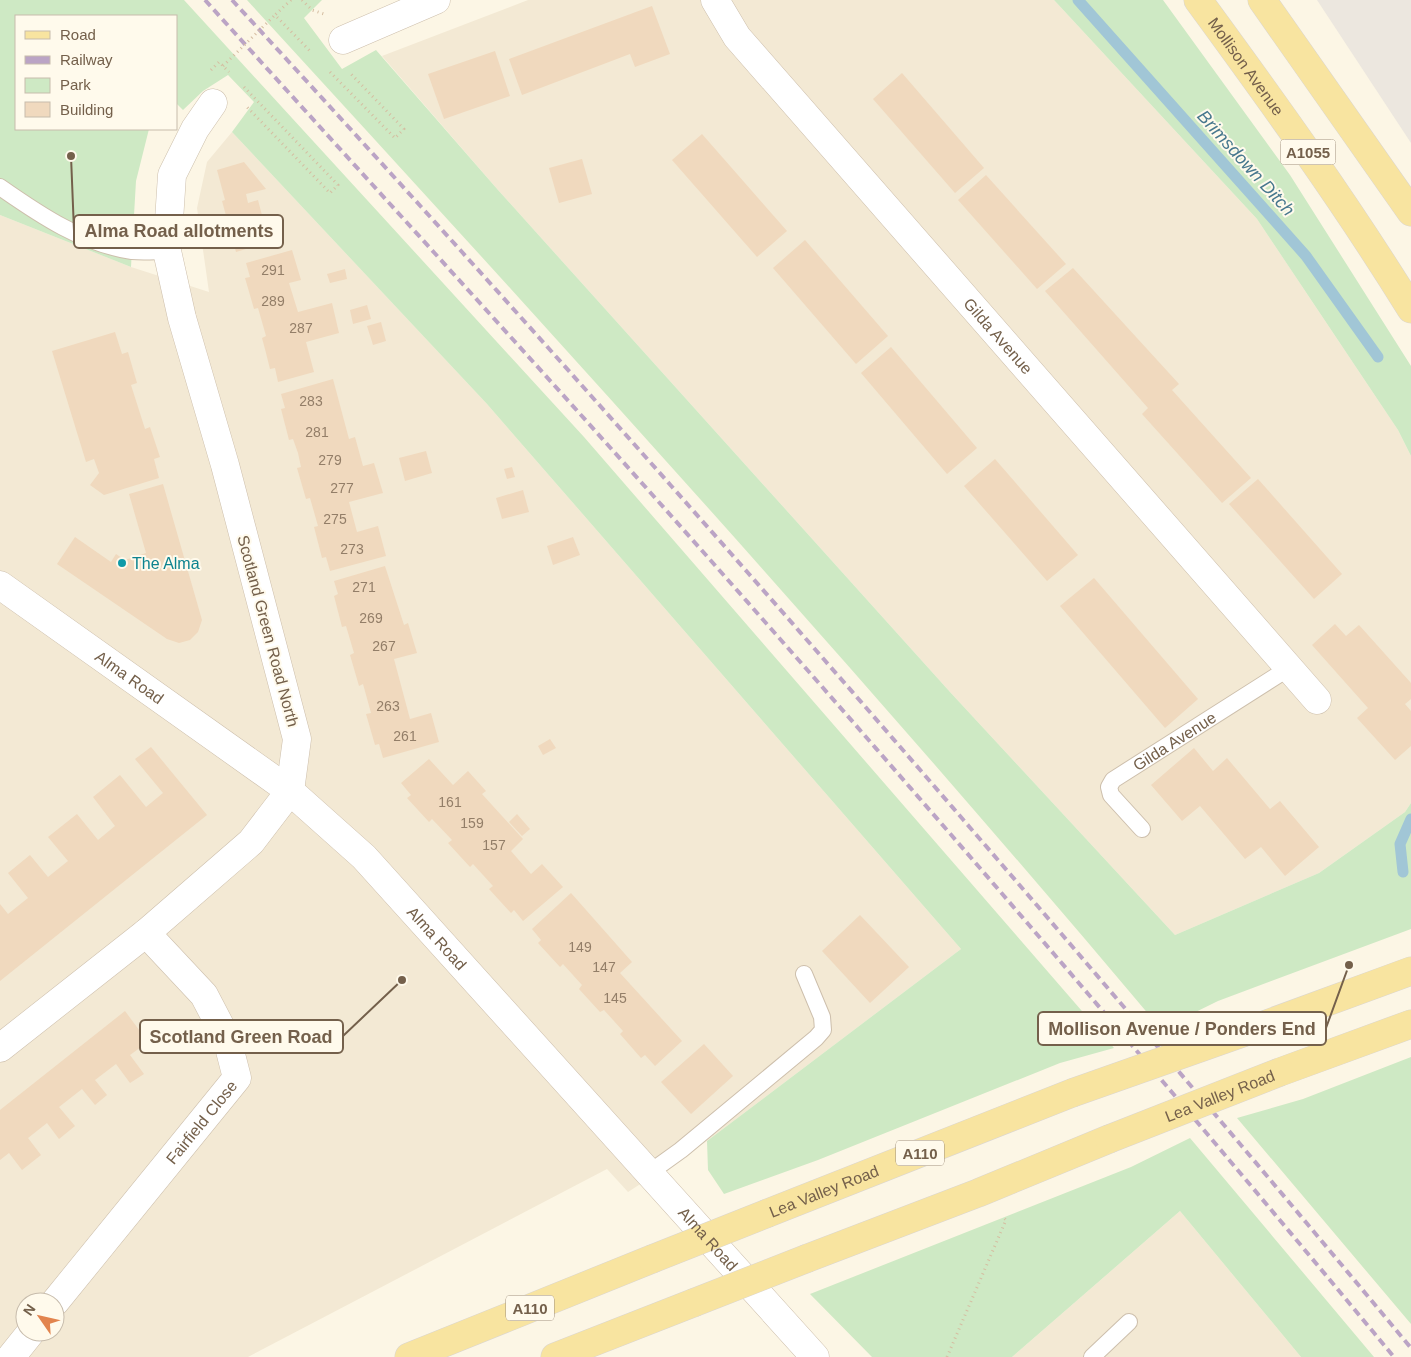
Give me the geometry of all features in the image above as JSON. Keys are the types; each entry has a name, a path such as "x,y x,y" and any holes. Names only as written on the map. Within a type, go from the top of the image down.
{"main road":[{"name":"Mollison Avenue","path":"1198,0 1290,125 1357,222 1411,308"},
{"name":"A1055","path":"1262,0 1411,212"},
{"name":"Lea Valley Road","path":"409,1357 1072,1093 1411,971"},
{"name":"Lea Valley Road","path":"555,1357 978,1193 1280,1072 1411,1024"}],"street":[{"path":"343,53 436,0"},
{"name":"Gilda Avenue","path":"715,0 737,37 1317,700"},
{"name":"Scotland Green Road North","path":"0,1048 146,933 251,842 290,791 297,739 225,465 182,318 167,251 172,175 195,129 213,102"},
{"name":"Alma Road","path":"0,585 290,791 364,857 815,1357"},
{"name":"Fairfield Close","path":"63,1292 238,1078 227,1039 204,995 146,933"},
{"path":"11,1357 23,1342"}],"lane":[{"path":"0,186 32,210 82,238 132,251 167,251"},
{"name":"Gilda Avenue","path":"1142,829 1111,795 1109,787 1112,780 1289,668"},
{"path":"649,1174 682,1150 816,1038 823,1030 822,1017 804,974"},
{"path":"1092,1357 1129,1322"}],"path":[{"path":"230,73 223,66 291,0"},
{"path":"302,0 312,10"},
{"path":"275,15 315,56"},
{"path":"328,70 395,138 404,129 343,53"},
{"path":"237,80 338,185 330,193 244,104"},
{"path":"947,1357 1006,1220"}],"shaded area":[{"path":"528,0 1054,0 1257,219 1398,430 1411,456 1411,803 1405,812 1319,873 1175,935 950,692 498,190 382,56"},
{"path":"1317,0 1411,0 1411,143"},
{"path":"232,132 487,404 961,949 707,1141 628,1192 607,1169 248,1357 0,1357 0,215 131,267 209,292 197,208 207,162"},
{"path":"1180,1211 1301,1357 1012,1357"}],"green space":[{"path":"0,0 184,0 584,437 1114,1048 1060,1063 818,1160 724,1194 708,1170 707,1141 961,949 487,404 232,132 254,102 228,75 203,91 183,110 178,105 178,15 15,15 15,130 149,130 136,181 131,267 0,215"},
{"path":"247,0 322,0 304,18 342,69 376,50 498,190 950,692 1175,935 1319,873 1405,812 1411,803 1411,929 1218,1001 1161,1029 824,638 479,254"},
{"path":"1054,0 1163,0 1290,175 1411,366 1411,456 1398,430 1257,219"},
{"path":"1411,1057 1411,1324 1237,1118 1303,1099"},
{"path":"1190,1138 1374,1357 1301,1357 1180,1211 1012,1357 872,1357 810,1294 1131,1167"}],"building":[{"path":"652,6 670,54 635,67 630,54 522,95 509,59"},
{"path":"495,51 510,96 444,119 428,74"},
{"path":"902,73 984,168 955,193 873,99"},
{"path":"702,134 787,231 757,257 672,160"},
{"path":"582,159 592,194 559,203 549,168"},
{"path":"244,162 266,189 246,194 248,203 258,200 269,242 236,252 222,201 225,200 217,170"},
{"path":"986,175 1066,264 1037,289 958,200"},
{"path":"805,240 888,336 856,364 773,268"},
{"path":"292,250 301,280 289,283 298,312 332,303 339,333 306,342 314,372 278,382 275,368 270,369 262,338 266,336 258,308 254,309 245,278 250,277 246,263"},
{"path":"1073,268 1179,384 1172,390 1251,478 1222,503 1142,414 1148,408 1045,291"},
{"path":"345,269 347,279 330,283 327,274"},
{"path":"367,305 371,319 353,324 350,310"},
{"path":"381,322 386,341 373,345 367,326"},
{"path":"115,332 122,354 128,352 137,383 131,385 145,429 150,427 160,457 154,459 159,478 104,495 90,485 99,473 94,459 86,462 52,351"},
{"path":"891,347 977,448 947,474 861,373"},
{"path":"333,379 349,439 355,437 363,466 374,463 383,493 349,502 357,532 378,526 386,556 330,571 326,557 322,558 314,527 318,526 310,498 306,499 297,468 301,467 298,453 293,439 289,440 281,409 285,408 281,394"},
{"path":"426,451 432,473 405,481 399,458"},
{"path":"995,459 1078,555 1047,581 964,486"},
{"path":"512,467 515,477 507,479 504,469"},
{"path":"1258,479 1342,574 1314,599 1229,504"},
{"name":"The Alma","path":"163,484 202,620 198,632 190,640 179,643 167,639 57,564 75,537 111,562 116,554 125,560 146,553 129,494"},
{"path":"523,490 529,512 502,519 496,498"},
{"path":"573,537 580,555 553,565 547,546"},
{"path":"385,566 404,625 408,623 417,653 394,659 410,719 431,713 439,742 383,758 379,744 375,745 366,714 371,713 363,684 359,686 350,655 354,653 346,626 342,627 334,596 338,594 334,581"},
{"path":"1094,578 1198,699 1165,728 1060,606"},
{"path":"1335,624 1346,636 1359,625 1411,683 1411,699 1405,704 1411,711 1411,746 1395,760 1357,718 1368,708 1312,645"},
{"path":"550,739 556,748 543,755 538,746"},
{"path":"151,747 207,815 0,981 0,904 8,914 28,898 8,873 30,855 48,877 68,861 48,837 77,814 98,840 115,826 93,797 120,775 146,807 163,793 135,759"},
{"path":"1194,748 1213,771 1227,758 1270,809 1280,801 1319,847 1285,876 1261,847 1245,859 1200,806 1182,821 1151,785"},
{"path":"429,759 453,785 468,771 486,791 482,794 523,839 511,851 531,874 542,864 563,887 523,921 514,910 511,913 489,889 493,886 473,864 470,867 448,843 452,840 432,819 429,822 407,798 411,795 401,783"},
{"path":"517,814 530,829 522,836 509,822"},
{"path":"571,893 632,962 620,973 682,1041 655,1066 645,1055 641,1058 620,1034 623,1031 604,1010 600,1012 579,989 582,985 563,964 560,967 538,943 541,940 532,929"},
{"path":"860,915 909,967 870,1003 822,951"},
{"path":"125,1011 148,1042 130,1055 144,1074 130,1083 116,1064 95,1080 107,1095 95,1105 82,1089 59,1107 75,1126 59,1139 47,1123 28,1138 41,1155 22,1170 9,1153 0,1160 0,1110"},
{"path":"704,1044 733,1076 691,1114 661,1082"}],"waterway":[{"name":"Brimsdown Ditch","path":"1078,0 1306,256 1378,357"},
{"name":"Brimsdown Ditch","path":"1403,872 1400,844 1411,819"}],"railway":[{"path":"205,0 594,429 838,705 1118,1029 1394,1357"},
{"path":"232,0 533,331 830,666 1123,1005 1411,1348"}],"place":[{"name":"Alma Road allotments","path":"71,156"},
{"name":"The Alma","path":"122,563"},
{"name":"Mollison Avenue / Ponders End","path":"1349,965"},
{"name":"Scotland Green Road","path":"402,980"}]}
